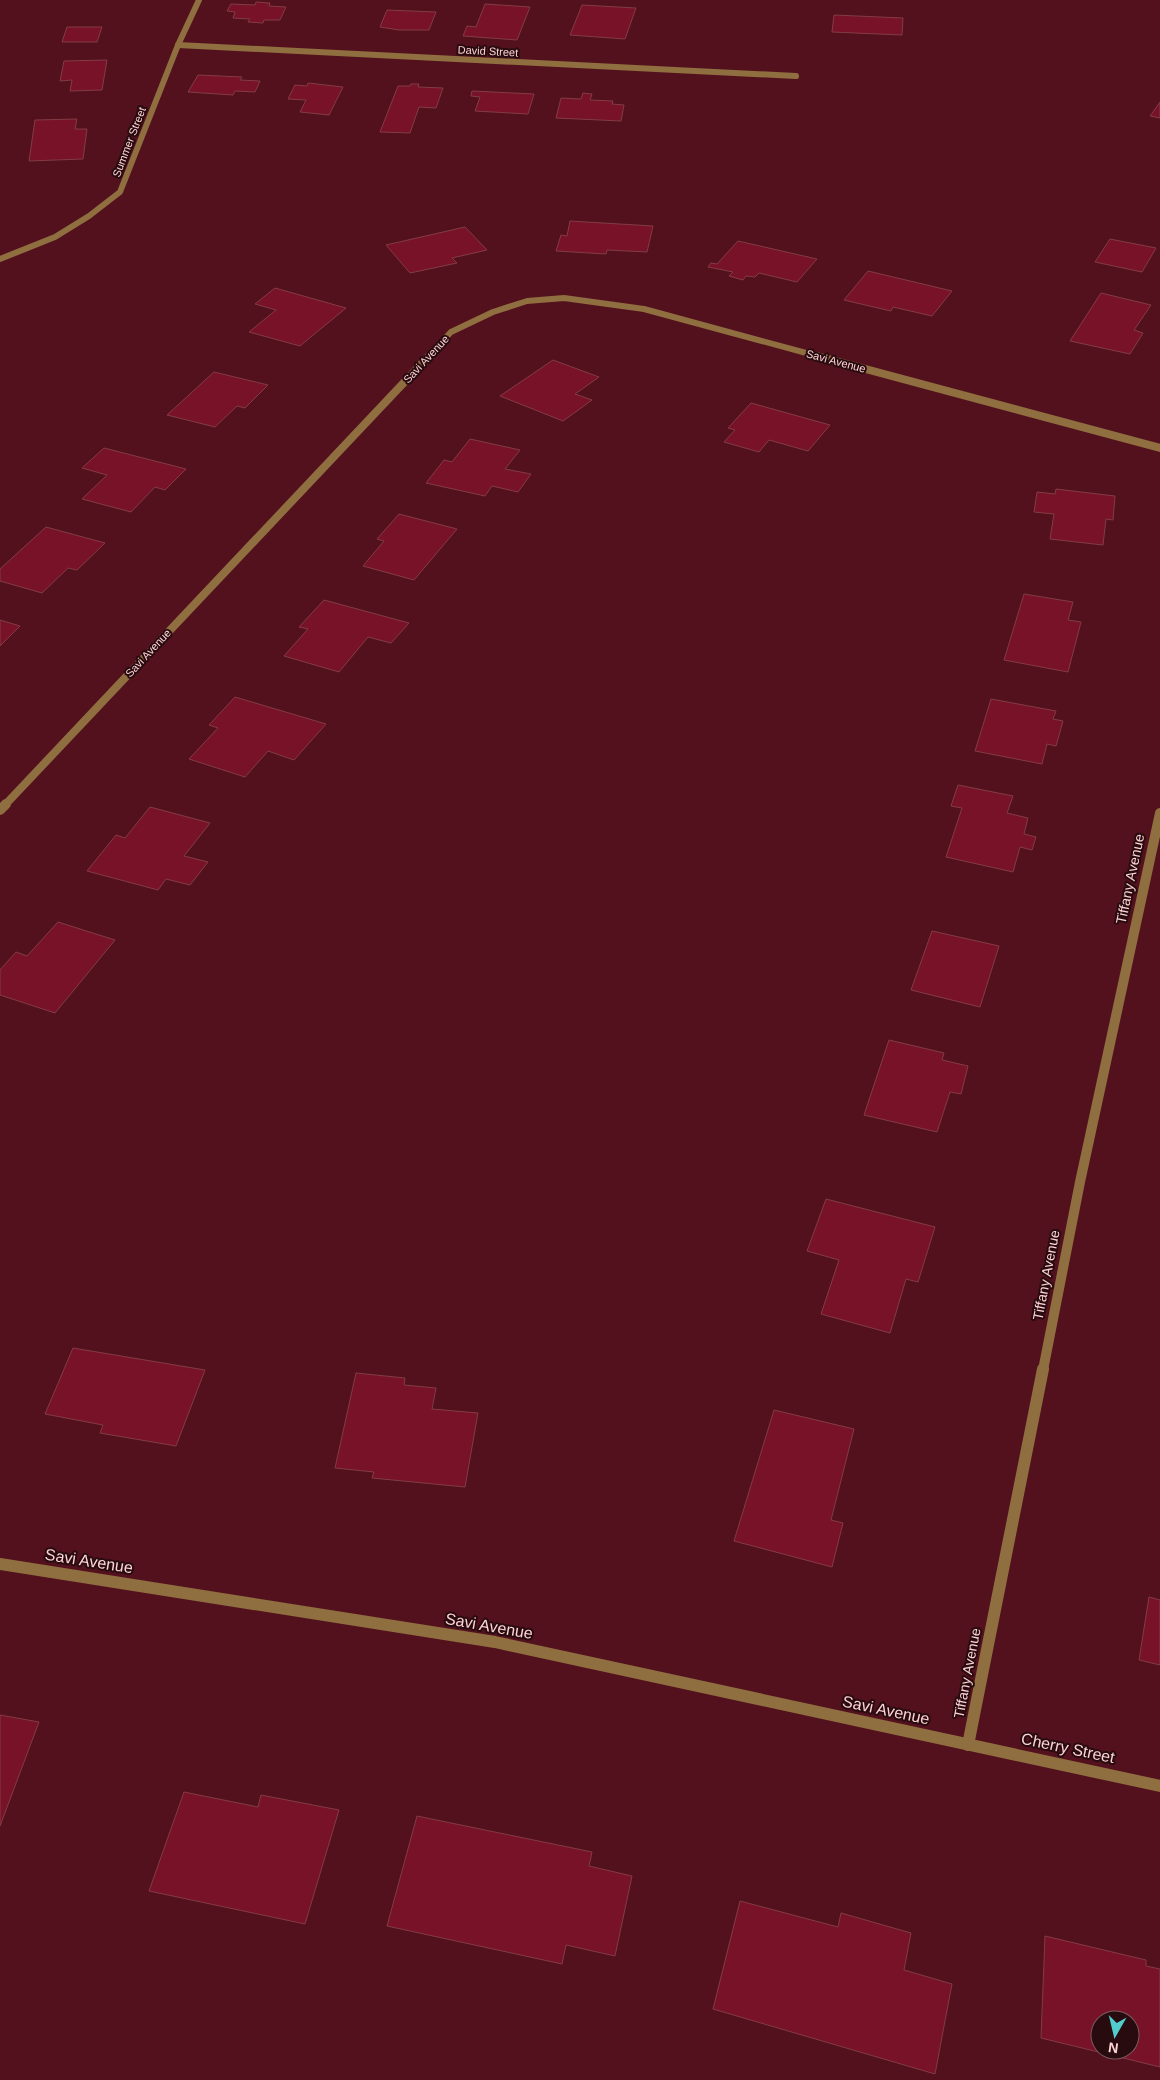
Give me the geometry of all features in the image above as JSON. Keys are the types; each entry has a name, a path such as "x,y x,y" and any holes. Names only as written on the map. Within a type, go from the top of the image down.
{"street":[{"name":"Summer Street","path":"0,259 55,237 89,216 120,192 178,45 199,0"},
{"name":"David Street","path":"178,45 796,76"},
{"name":"Savi Avenue","path":"0,810 451,332 492,312 536,299 591,300 644,310 1160,448"},
{"name":"Tiffany Avenue","path":"968,1745 1080,1182 1160,813"},
{"name":"Savi Avenue","path":"0,1564 495,1642 968,1745"},
{"name":"Cherry Street","path":"968,1745 1160,1786"}],"building":[{"path":"256,2 270,3 269,6 286,7 280,20 264,20 263,23 248,22 250,19 233,18 235,12 227,11 231,4 255,5"},
{"path":"485,4 530,7 517,40 463,36 467,26 476,27"},
{"path":"582,5 636,8 625,39 570,35"},
{"path":"387,10 436,12 429,30 399,30 380,27"},
{"path":"834,15 903,18 902,35 832,32"},
{"path":"67,27 102,27 97,42 62,42"},
{"path":"107,60 102,90 70,91 72,80 60,81 64,61"},
{"path":"198,75 242,77 240,80 260,81 255,92 235,91 233,95 188,92"},
{"path":"308,83 343,87 329,115 300,112 306,100 288,99 295,85 307,86"},
{"path":"411,84 419,84 418,87 443,88 436,108 419,107 410,133 380,132 398,86 410,86"},
{"path":"472,91 534,94 528,114 475,111 480,97 471,96"},
{"path":"583,93 592,94 590,100 613,101 612,104 624,105 621,121 556,118 561,98 581,99"},
{"path":"1160,102 1160,118 1150,116"},
{"path":"77,119 75,129 87,129 83,159 29,161 35,120"},
{"path":"570,221 653,226 647,252 607,250 606,254 556,251 561,235 567,236"},
{"path":"465,227 487,250 452,258 457,263 410,273 386,245"},
{"path":"1110,239 1156,248 1142,272 1095,262"},
{"path":"738,241 817,259 797,282 759,273 755,277 746,276 743,280 729,276 733,272 708,267 711,263 717,264"},
{"path":"868,271 952,291 932,316 893,307 891,311 844,300"},
{"path":"275,288 346,308 300,346 249,332 276,310 255,304"},
{"path":"1101,293 1151,305 1134,330 1143,333 1130,354 1070,341"},
{"path":"553,360 599,377 575,394 592,400 563,421 500,396"},
{"path":"214,372 268,385 245,408 237,406 215,427 167,415"},
{"path":"751,403 830,425 808,451 769,440 759,452 724,442 735,430 728,428"},
{"path":"470,439 520,450 505,469 531,474 518,492 492,486 485,496 426,483 444,460 452,462"},
{"path":"104,448 186,469 165,490 155,487 131,512 82,499 107,475 82,468"},
{"path":"1056,489 1115,496 1113,520 1106,519 1103,545 1050,539 1054,514 1034,512 1037,492 1055,494"},
{"path":"399,514 457,529 414,580 363,566 384,541 377,539"},
{"path":"46,527 105,543 77,570 68,568 42,593 0,581 0,569"},
{"path":"1024,594 1073,602 1068,620 1081,622 1068,672 1004,660"},
{"path":"324,600 409,623 391,643 368,637 339,672 284,656 308,629 299,627"},
{"path":"0,620 20,626 0,646"},
{"path":"235,697 326,724 294,760 268,751 245,777 189,759 218,728 209,725"},
{"path":"991,699 1056,711 1053,719 1063,721 1056,746 1047,744 1042,764 975,751"},
{"path":"958,785 1013,796 1007,813 1028,818 1024,834 1036,837 1032,850 1020,847 1013,872 946,857 962,808 951,806"},
{"path":"150,807 210,823 184,856 208,862 190,885 166,879 158,890 87,871 116,835 125,838"},
{"path":"58,922 115,940 55,1013 0,995 0,970 16,952 27,956"},
{"path":"932,931 999,946 980,1007 911,990"},
{"path":"889,1040 944,1053 942,1060 968,1066 961,1094 950,1092 937,1132 864,1115"},
{"path":"826,1199 935,1227 918,1282 906,1279 890,1333 821,1314 839,1260 807,1251"},
{"path":"73,1348 205,1370 176,1446 100,1433 103,1425 45,1414"},
{"path":"356,1373 405,1378 404,1385 436,1388 432,1409 478,1413 465,1487 372,1478 374,1472 335,1468"},
{"path":"774,1410 854,1429 831,1520 843,1523 832,1567 734,1541"},
{"path":"1149,1597 1160,1600 1160,1665 1139,1660"},
{"path":"0,1715 39,1722 0,1826"},
{"path":"184,1792 258,1807 261,1795 339,1810 305,1924 149,1891"},
{"path":"417,1816 592,1852 589,1866 632,1876 615,1956 566,1945 562,1964 387,1926"},
{"path":"740,1901 838,1927 841,1913 911,1933 904,1970 952,1984 935,2074 713,2009"},
{"path":"1045,1936 1146,1960 1146,1966 1160,1969 1160,2067 1131,2060 1140,2060 1140,2010 1090,2010 1090,2050 1041,2038"}]}
